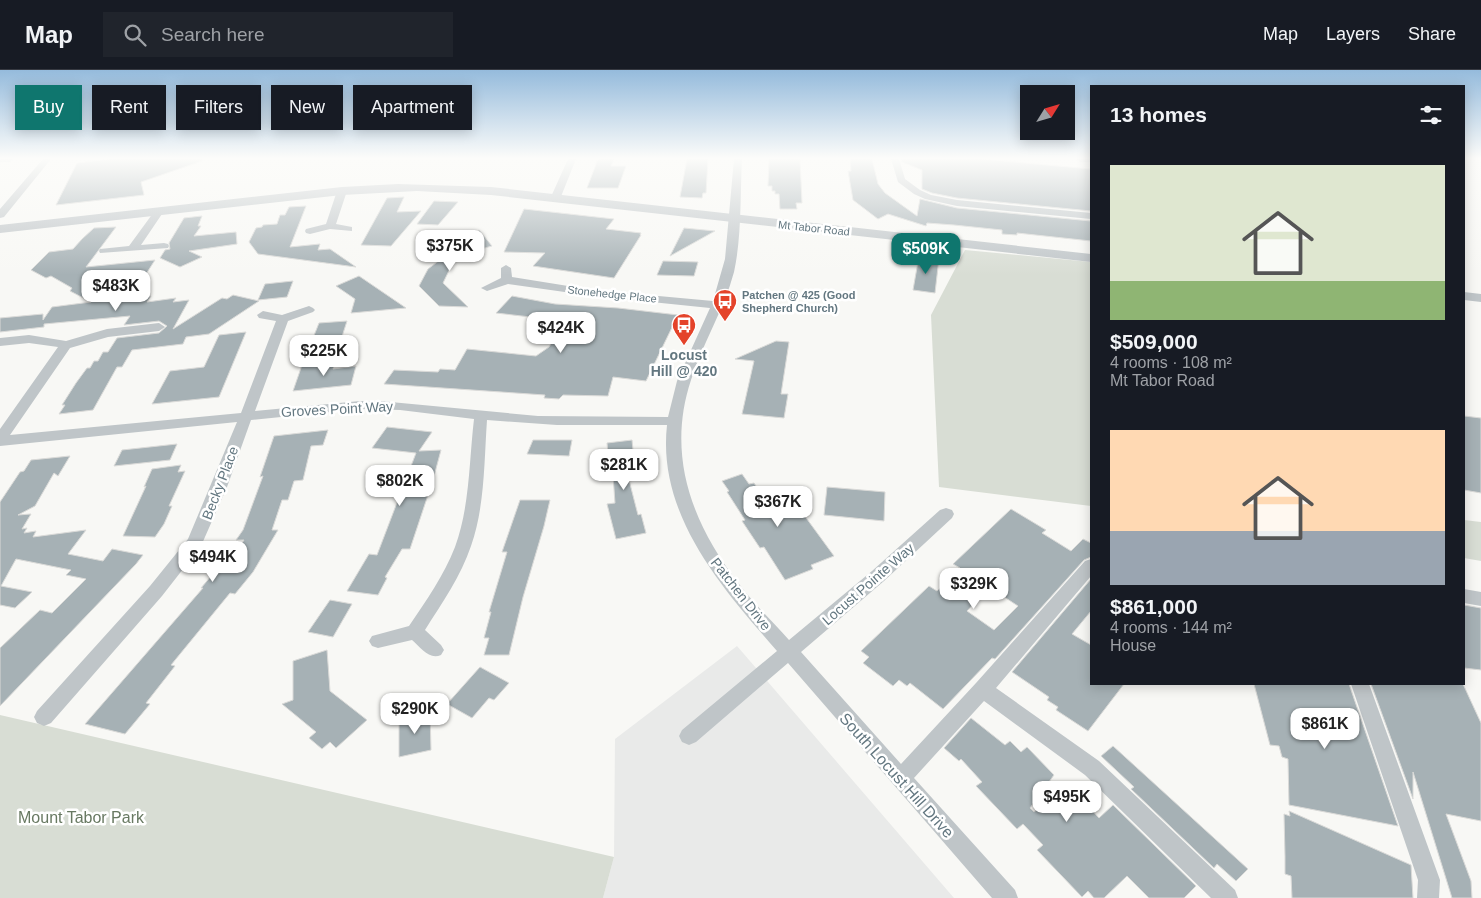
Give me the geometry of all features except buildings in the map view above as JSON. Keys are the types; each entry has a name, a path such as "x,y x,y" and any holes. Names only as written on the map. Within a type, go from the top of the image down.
{"street":[{"path":"0,215 15,198"},
{"name":"Mt Tabor Road","path":"0,229 281,198"},
{"path":"330,226 340,198"},
{"name":"Mt Tabor Road","path":"542,198 1090,258"},
{"name":"Patchen Drive","path":"735,198 728,270 718,305 684,380 674,421 674,461 684,506 697,534 734,589 788,652"},
{"path":"931,198 957,203 1090,216"},
{"path":"133,248 159,211"},
{"path":"310,232 330,226 348,229"},
{"path":"104,251 164,246"},
{"name":"Stonehedge Place","path":"487,288 506,274 593,293 718,305"},
{"path":"1465,296 1481,298"},
{"path":"263,315 284,319 309,310"},
{"name":"Becky Place","path":"44,716 156,591 195,542 220,487 245,416 284,319"},
{"path":"0,342 30,339 66,344 107,333 159,327"},
{"path":"0,440 66,344"},
{"name":"Groves Point Way","path":"0,440 374,405 408,406 481,415 564,422 674,421"},
{"path":"378,641 415,632 459,556 467,534 471,514 481,415"},
{"name":"Locust Pointe Way","path":"689,736 946,514"},
{"path":"900,778 983,689 1090,566"},
{"path":"1465,596 1481,599"},
{"path":"415,632 435,650"},
{"name":"South Locust Hill Drive","path":"788,652 1007,898"},
{"path":"1360,685 1429,880 1428,898"},
{"path":"983,689 1092,768 1227,898"}],"shaded area":[{"path":"737,646 954,898 603,898 614,857 615,739"}],"green space":[{"path":"965,250 1090,262 1090,506 939,487 931,315"},
{"path":"1465,520 1481,522 1481,561 1465,558"},
{"name":"Mount Tabor Park","path":"0,715 614,857 603,898 0,898"}],"place":[{"name":"Patchen @ 425 (Good Shepherd Church)","path":"725,322"},
{"name":"Locust Hill @ 420","path":"684,346"}]}
